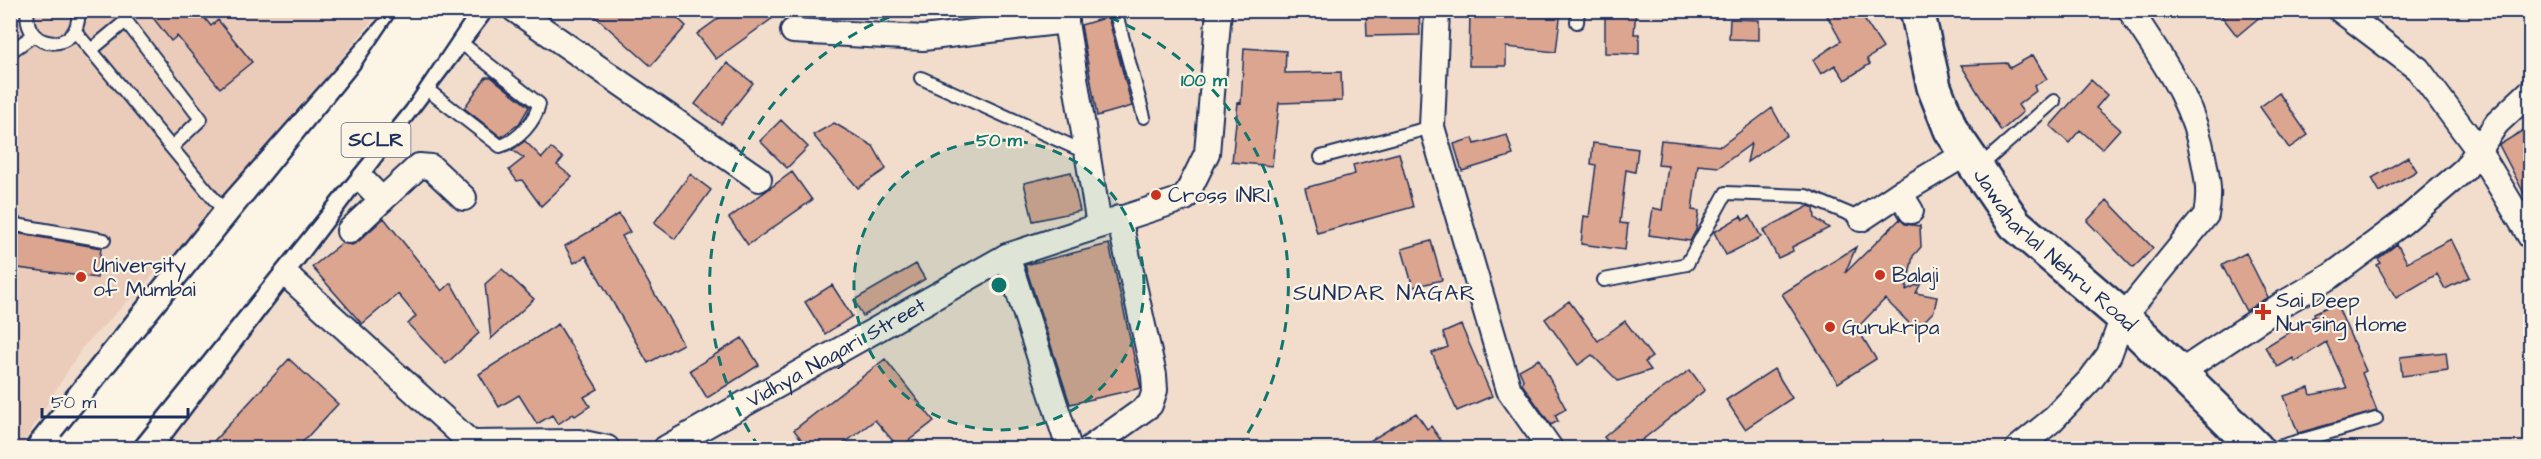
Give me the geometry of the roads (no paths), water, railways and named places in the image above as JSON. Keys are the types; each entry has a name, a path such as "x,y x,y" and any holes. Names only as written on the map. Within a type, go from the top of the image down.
{"main road":[{"path":"75,448 372,80 420,10"},
{"name":"SCLR","path":"142,448 419,83 452,24 474,10"},
{"name":"Jawaharlal Nehru Road","path":"1917,10 1934,87 1951,130 2015,224 2122,317 2256,447"},
{"name":"SCLR","path":"44,448 228,217 400,18"},
{"path":"107,448 452,24"}],"street":[{"path":"515,10 759,179"},
{"path":"820,10 828,33"},
{"name":"Vidhya Nagari Street","path":"666,448 1007,256 1185,198 1207,153 1219,10"},
{"path":"1437,10 1432,126 1509,390 1541,445"},
{"path":"2018,448 2051,421 2091,379 2109,355 2122,317 2206,215 2210,195 2199,133 2179,85 2130,10"},
{"path":"2340,10 2418,69 2479,151 2530,236"},
{"path":"793,31 923,38 1065,16 1087,153 1154,375 1155,390 1150,405 1090,448"},
{"path":"2179,374 2349,263 2438,192 2465,169 2497,123 2530,92"},
{"path":"1861,219 1906,202 1972,161"},
{"path":"349,231 419,166 431,167 464,198"},
{"path":"353,170 382,200"},
{"path":"228,217 279,269 472,446 579,442 606,448"},
{"path":"1007,256 1069,448"}],"lane":[{"path":"28,10 27,20 33,34 40,40 57,43 65,40 75,31 79,19 78,10"},
{"path":"1114,10 1144,117"},
{"path":"91,50 126,21 201,119 172,147"},
{"path":"419,83 500,146 520,135 531,120 539,104 452,24"},
{"path":"75,31 228,217"},
{"path":"10,52 33,34"},
{"path":"921,78 1087,153"},
{"path":"1972,161 2054,101"},
{"path":"1321,157 1432,126"},
{"path":"1604,280 1687,264 1726,193 1806,196 1861,219"},
{"path":"10,224 104,240"},
{"path":"2256,447 2376,420"}],"place":[{"name":"Cross INRI","path":"1156,195"},
{"name":"Balaji","path":"1880,275"},
{"name":"University of Mumbai","path":"81,277"},
{"name":"Sai Deep Nursing Home","path":"2263,312"},
{"name":"Gurukripa","path":"1830,327"}],"district":[{"name":"SUNDAR NAGAR","path":"1385,293"}]}
